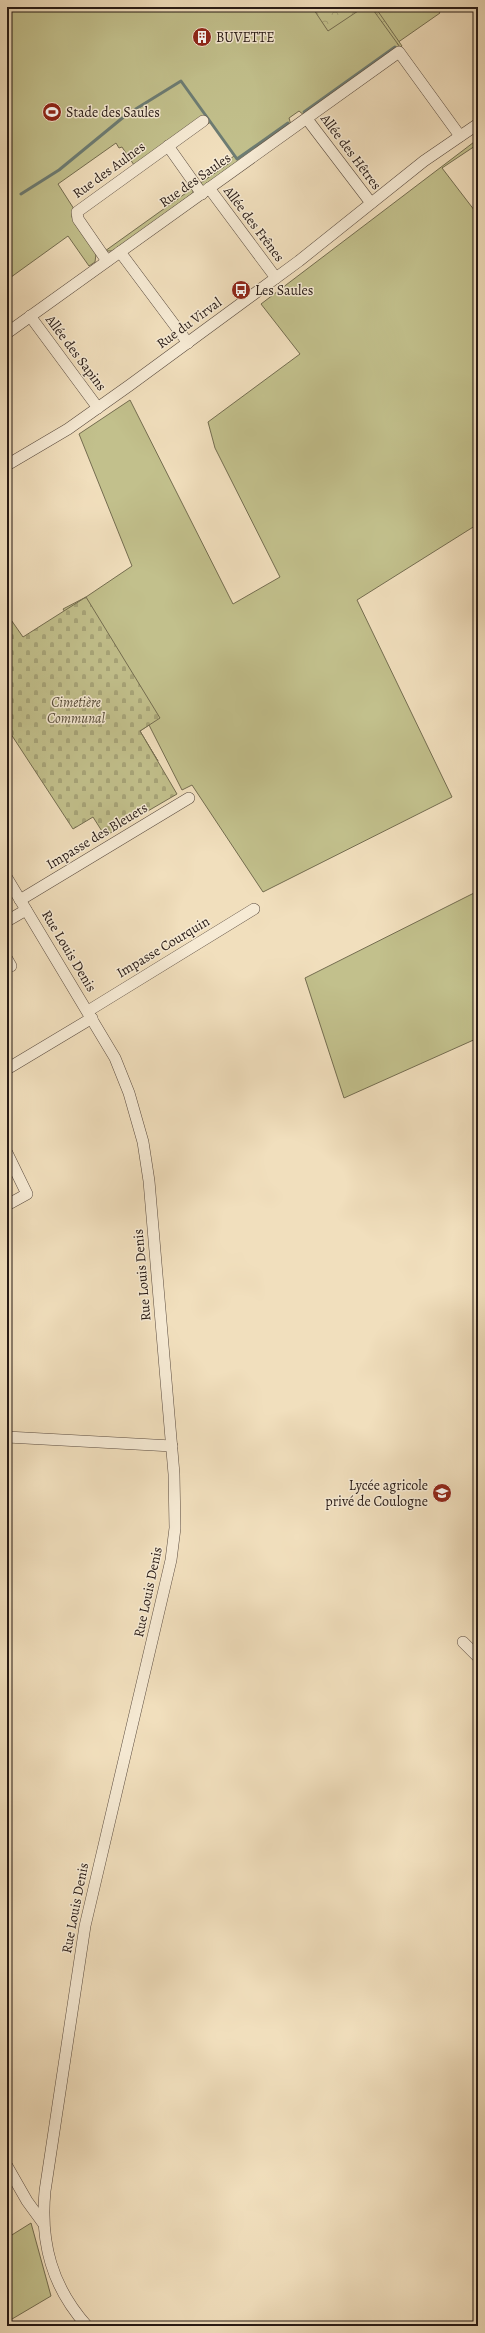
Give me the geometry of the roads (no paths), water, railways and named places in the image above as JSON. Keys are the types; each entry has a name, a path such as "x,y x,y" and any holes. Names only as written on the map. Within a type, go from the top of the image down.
{"street":[{"name":"Rue des Saules","path":"7,333 399,52 460,136"},
{"name":"Allée des Hêtres","path":"307,119 371,203"},
{"name":"Rue des Aulnes","path":"107,261 78,219 76,213 203,121"},
{"name":"Rue du Virval","path":"7,465 98,408 188,343 276,278 424,161 478,124"},
{"name":"Rue des Aulnes","path":"168,146 205,191"},
{"name":"Allée des Frênes","path":"205,191 276,278"},
{"path":"120,252 188,343"},
{"name":"Allée des Sapins","path":"30,316 98,408"},
{"name":"Impasse des Bleuets","path":"20,900 189,798"},
{"name":"Rue Louis Denis","path":"7,878 90,1015 125,1081 137,1117 146,1154 172,1446 175,1514 171,1560 85,1926 46,2182 43,2223 46,2250 53,2273 66,2299 87,2326"},
{"name":"Impasse Courquin","path":"7,1069 254,909"},
{"path":"7,921 26,910"},
{"path":"7,959 11,966 7,968"},
{"path":"7,1153 27,1194 7,1205"},
{"path":"7,1437 172,1446"},
{"path":"463,1642 478,1656"},
{"path":"7,2166 27,2201 43,2223"}],"waterway":[{"path":"304,112 395,47"},
{"path":"21,194 59,170 126,115 181,81 237,159 288,123"}],"place":[{"name":"BUVETTE","path":"202,37"},
{"name":"Stade des Saules","path":"52,112"},
{"name":"Les Saules","path":"241,290"},
{"name":"Lycée agricole privé de Coulogne","path":"442,1493"}],"park label":[{"name":"Cimetière Communal","path":"76,710"}]}
